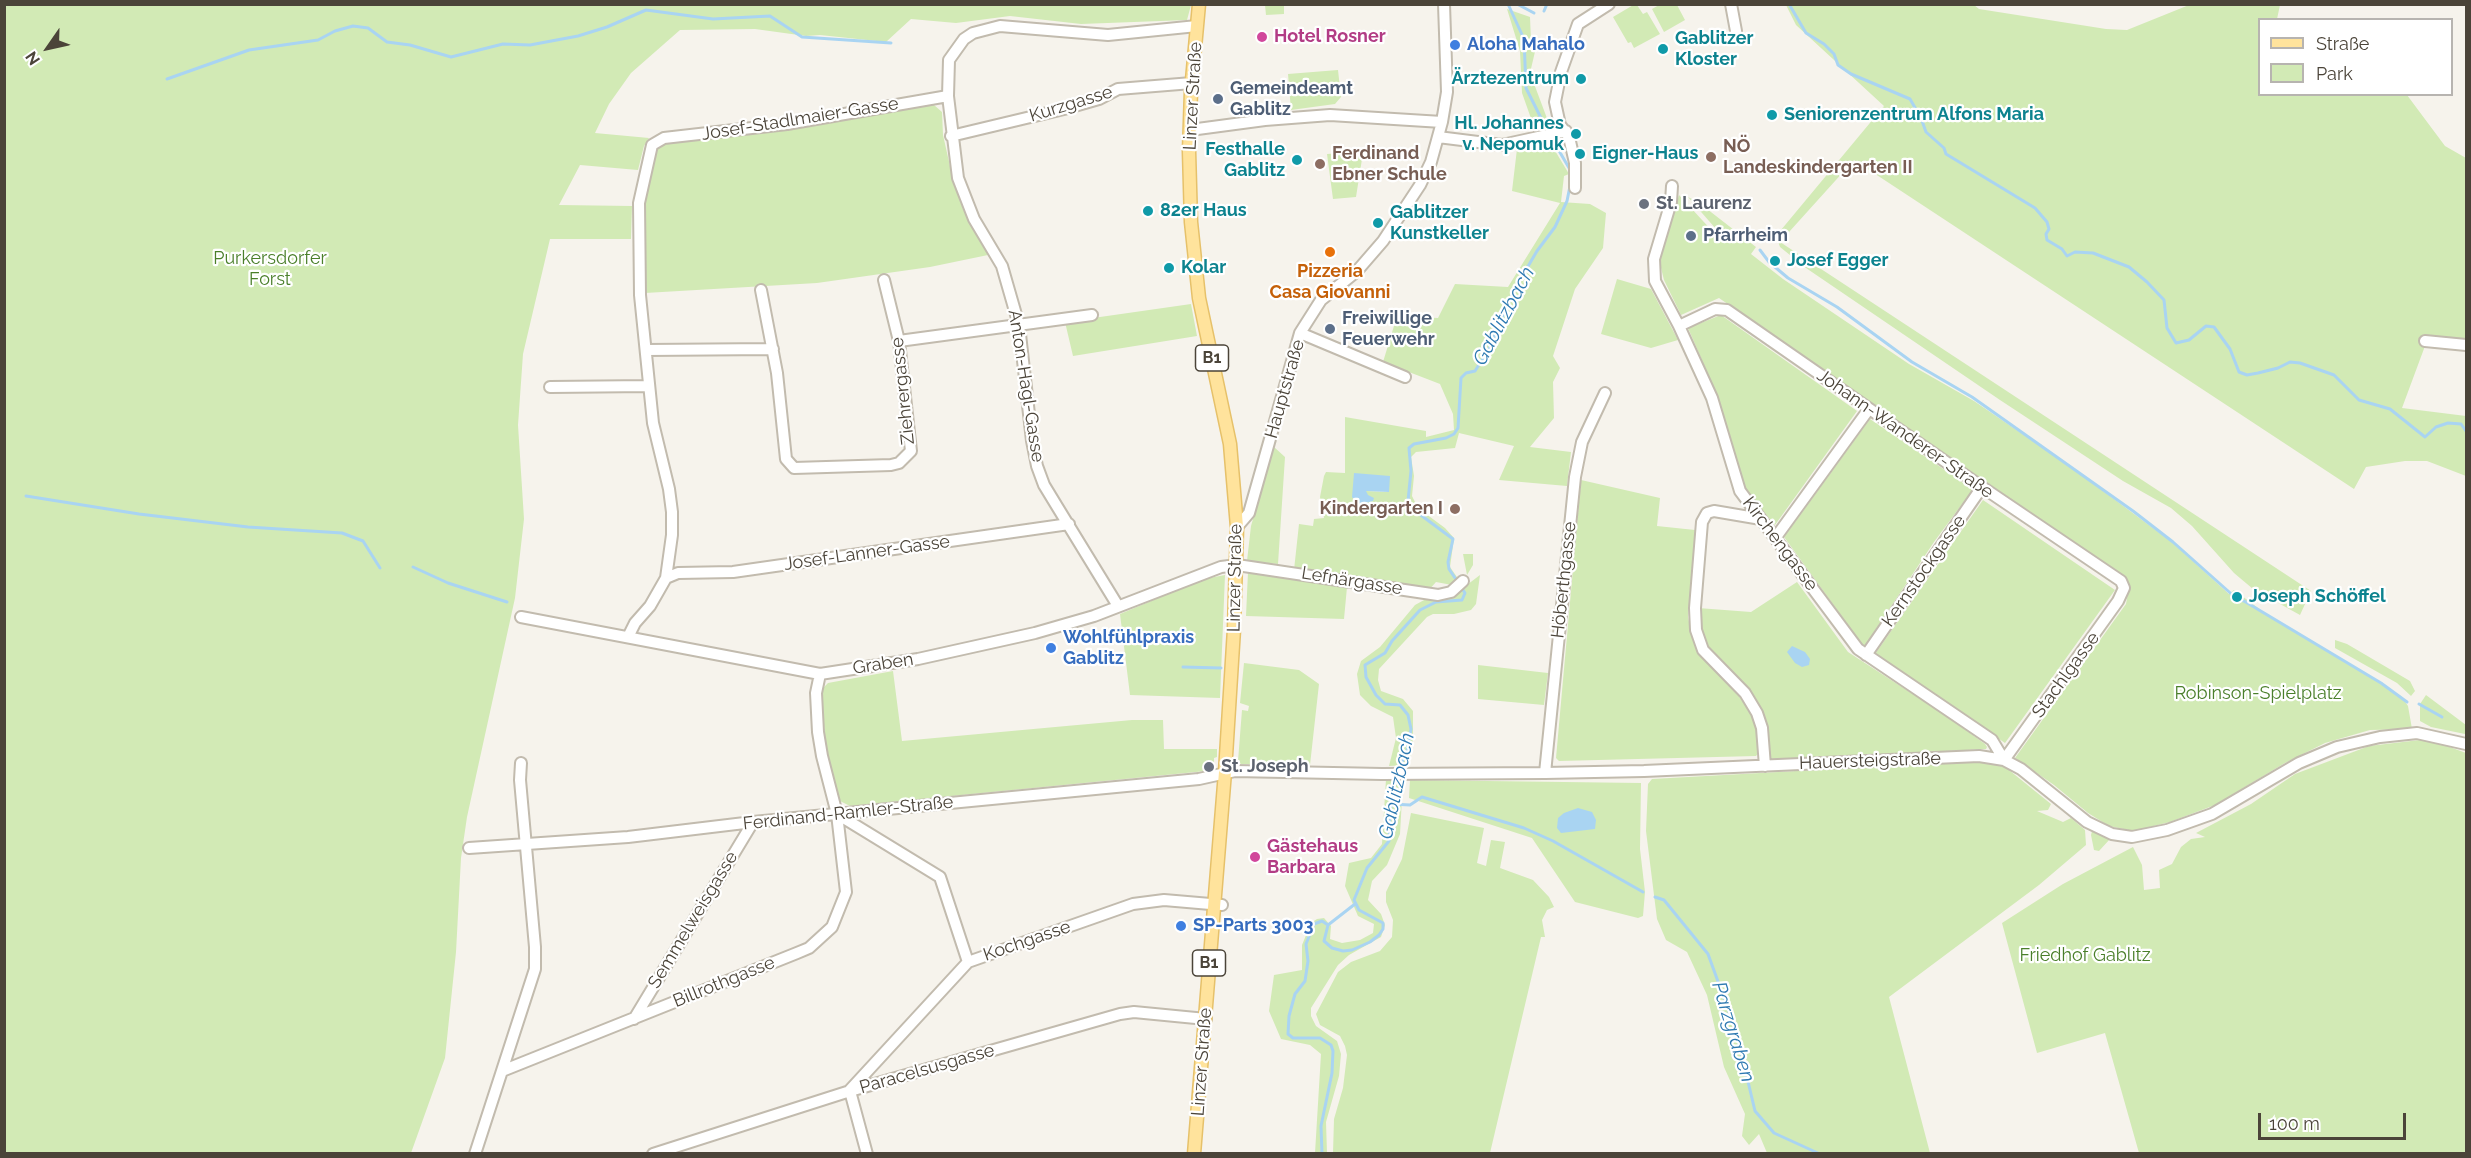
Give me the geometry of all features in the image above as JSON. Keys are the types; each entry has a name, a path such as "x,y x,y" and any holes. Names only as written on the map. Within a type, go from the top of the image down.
{"main road":[{"name":"Linzer Straße","path":"1194,1154 1218,904 1237,565 1237,527 1230,444 1199,298 1192,238 1189,189 1190,130 1199,4"}],"street":[{"name":"Hauptstraße","path":"1237,527 1249,513 1300,333 1321,300 1357,272 1383,241 1420,185 1438,137 1448,93 1444,4"},
{"path":"1575,188 1575,163 1560,125 1556,102 1578,24 1609,4"},
{"path":"1731,4 1736,31"},
{"name":"Anton-Hagl-Gasse","path":"1118,606 1044,485 1037,466 1019,325 1002,266 974,219 958,178 948,96 949,60 964,39 973,33 1000,26 1108,35 1197,26"},
{"name":"Kurzgasse","path":"951,135 1064,109 1099,99 1118,89 1192,83"},
{"name":"Josef-Stadlmaier-Gasse","path":"646,350 640,295 639,202 648,153 654,142 664,138 788,124 948,96"},
{"path":"1190,130 1265,120 1348,115 1442,122"},
{"path":"1438,137 1503,145 1563,132"},
{"name":"Kirchengasse","path":"1672,186 1671,201 1654,259 1655,281 1679,326 1712,398 1736,484 1750,507 1776,537 1858,649 1992,740 2004,760"},
{"name":"Ziehrergasse","path":"773,349 786,459 794,468 899,463 911,450 899,340 884,280"},
{"path":"628,637 666,578 672,535 672,512 653,423 646,350 773,349 762,290"},
{"name":"Johann-Wanderer-Straße","path":"1679,326 1715,309 1727,310 1982,488 2121,581 2124,588"},
{"path":"899,340 1092,315"},
{"path":"1300,333 1405,377"},
{"path":"2425,341 2466,345"},
{"path":"550,387 649,386"},
{"name":"Höberthgasse","path":"1545,773 1575,477 1582,442 1605,393"},
{"path":"1776,537 1869,409"},
{"name":"Kernstockgasse","path":"1866,655 1982,488"},
{"path":"1761,519 1710,511 1703,518 1695,619 1703,650 1745,693 1757,713 1765,766"},
{"name":"Josef-Lanner-Gasse","path":"666,578 678,573 733,572 1069,524"},
{"name":"Graben","path":"521,617 820,674 918,659 1035,633 1094,616 1221,567 1237,565"},
{"name":"Lefnärgasse","path":"1237,565 1438,595 1451,592 1460,585"},
{"name":"Stachlgasse","path":"2004,760 2112,610 2124,588"},
{"name":"Billrothgasse","path":"502,1071 803,951 832,927 846,892 837,814 818,732 816,693 820,674"},
{"name":"Hauersteigstraße","path":"1225,772 1545,773 1979,756 2004,760 2034,778 2087,822 2112,834 2132,837 2167,830 2212,814 2299,763 2337,747 2380,736 2417,733 2466,744"},
{"path":"475,1154 534,969 535,947 520,780 521,763"},
{"name":"Ferdinand-Ramler-Straße","path":"469,848 617,838 753,822 1199,779 1225,772"},
{"path":"837,814 940,877 968,962"},
{"name":"Semmelweisgasse","path":"634,1019 753,822"},
{"name":"Kochgasse","path":"850,1090 968,962 1133,904 1164,900 1218,904"},
{"name":"Paracelsusgasse","path":"653,1154 850,1090 1120,1014 1134,1012 1206,1019"},
{"path":"850,1090 867,1154"}],"green space":[{"name":"Purkersdorfer Forst","path":"5,4 1191,5 1187,20 1081,24 1010,16 956,23 911,19 886,42 820,35 806,36 755,29 680,30 631,73 609,104 595,133 649,138 644,146 638,170 580,165 559,205 632,206 631,239 550,239 523,354 518,425 524,519 515,598 467,817 461,858 456,952 445,1058 411,1153 5,1153"},
{"path":"1635,4 1643,14 1647,12 1660,34 1634,48 1631,42 1628,43 1613,17"},
{"path":"1265,5 1284,5 1284,14 1266,15"},
{"path":"1659,5 1677,5 1685,20 1664,32 1652,9"},
{"path":"1786,5 1974,5 1979,9 2106,29 2127,30 2189,5 2280,5 2277,18 2258,18 2258,96 2408,96 2445,146 2466,158 2466,336 2465,339 2424,338 2425,346 2402,408 2466,416 2466,476 2427,461 2405,461 2366,467 2354,489 1854,160 1780,242 2311,591 2300,615 2253,589 2234,573 2192,526 2171,508 2123,481 2000,400 1806,268 1780,247 1776,236 1884,106 1796,25"},
{"path":"1507,9 1530,17 1531,41 1537,43 1530,73 1551,129 1537,132 1533,124 1522,93 1520,51"},
{"path":"1338,70 1341,97 1335,104 1291,110 1288,74"},
{"path":"934,105 942,112 943,135 954,184 963,209 988,255 930,267 817,283 645,293 644,202 654,152 657,148 667,142 749,134"},
{"path":"1548,139 1569,174 1564,176 1561,202 1590,204 1606,213 1603,248 1575,289 1553,356 1560,368 1553,382 1554,418 1530,447 1571,452 1567,486 1499,480 1514,446 1459,433 1455,448 1416,452 1411,457 1414,476 1412,496 1418,508 1445,528 1454,538 1450,567 1459,580 1452,585 1436,582 1428,591 1294,570 1299,524 1313,526 1314,519 1324,518 1320,497 1326,472 1345,473 1345,417 1426,431 1426,437 1454,430 1453,414 1440,384 1383,362 1397,316 1438,318 1455,284 1508,287 1560,203 1512,191 1517,149 1521,149 1525,144 1528,148 1532,148 1534,142","holes":["1354,473 1389,492 1366,491 1365,504 1358,505"]},
{"path":"1356,152 1362,159 1356,197 1333,199 1327,154"},
{"name":"Robinson-Spielplatz","path":"1679,195 1715,234 1718,233 1716,229 1688,197 1698,202 1756,247 1751,254 1783,279 1909,364 1974,401 2071,467 2173,543 2229,594 2234,590 2262,611 2401,696 2408,706 2412,729 2370,730 2325,743 2285,763 2215,805 2170,822 2133,831 2109,826 2088,813 2054,785 2015,758 2126,604 2129,587 2127,582 2098,559 1719,298 1681,315 1664,280 1660,264 1664,241"},
{"path":"1617,279 1651,289 1678,340 1651,348 1601,334"},
{"path":"1191,304 1197,336 1073,356 1065,322"},
{"path":"1721,315 1857,411 1775,525 1743,488 1715,390 1688,328"},
{"path":"1870,419 1958,479 1971,489 1971,492 1934,542 1864,647 1784,537"},
{"path":"1274,447 1285,457 1278,564 1247,561 1251,526"},
{"path":"1581,480 1660,498 1657,526 1695,530 1688,617 1692,636 1708,664 1735,690 1750,713 1756,727 1760,751 1756,756 1559,761 1556,758"},
{"path":"1983,500 2115,590 2005,743 1875,654"},
{"path":"1463,554 1473,554 1473,565 1467,575"},
{"path":"1248,572 1347,587 1344,619 1246,616"},
{"path":"1225,575 1220,698 1130,695 1120,614 1204,579"},
{"path":"1480,575 1476,604 1471,610 1454,614 1433,614 1427,617 1379,669 1378,680 1381,691 1403,699 1413,711 1413,741 1409,765 1389,766 1396,738 1393,717 1371,706 1360,695 1357,674 1361,661 1380,647 1415,605 1426,599 1451,597"},
{"path":"1797,582 1848,652 1945,715 1985,744 1986,749 1771,760 1766,727 1713,657 1701,637 1698,608 1751,612"},
{"path":"2335,640 2347,644 2410,681 2415,691 2411,696 2397,683 2335,648"},
{"path":"1244,663 1299,670 1319,684 1310,765 1241,764 1238,761 1242,710 1248,711 1249,706 1240,703"},
{"path":"1478,665 1548,673 1544,705 1478,699"},
{"path":"893,671 902,741 1132,720 1163,720 1164,749 1217,749 1217,757 1214,758 1214,763 1206,763 1206,771 850,806 840,801 826,748 821,690 828,683"},
{"path":"2426,695 2466,725 2465,734 2431,727 2420,721 2420,704"},
{"name":"Friedhof Gablitz","path":"2428,739 2466,753 2466,1153 2139,1153 2105,1033 2037,1053 2002,923 2063,884 2133,847 2142,865 2144,890 2160,888 2159,870 2172,864 2181,847 2191,839 2205,837 2196,833 2251,804 2295,774 2369,746"},
{"path":"1976,761 2004,766 2051,804 2048,810 2037,811 2063,822 2071,818 2085,830 2086,845 2039,885 1889,997 1930,1153 1767,1153 1759,1134 1749,1145 1742,1136 1745,1114 1724,1067 1707,995 1687,952 1666,940 1657,919 1646,831 1648,784 1652,779"},
{"path":"1386,779 1403,780 1400,834 1387,865 1372,881 1368,900 1381,914 1385,925 1381,937 1349,955 1338,965 1311,1008 1311,1016 1316,1026 1337,1041 1341,1054 1339,1076 1326,1122 1327,1153 1315,1153 1321,1054 1310,1045 1281,1039 1269,1011 1274,975 1302,970 1302,945 1311,923 1317,919 1324,918 1331,926 1330,939 1342,943 1360,940 1373,933 1374,924 1358,916 1345,886 1349,863 1371,858 1382,844"},
{"path":"1410,780 1641,783 1640,849 1645,892 1643,916 1638,918 1575,902 1532,838 1409,798"},
{"path":"1411,813 1484,828 1477,863 1486,866 1491,840 1505,842 1500,868 1533,880 1549,897 1554,907 1547,910 1542,920 1545,937 1541,937 1490,1153 1333,1153 1334,1119 1343,1088 1347,1055 1340,1036 1320,1025 1316,1014 1338,972 1351,962 1380,951 1392,937 1393,920 1386,902 1386,892 1402,859"},
{"path":"2092,831 2110,839 2099,851 2094,850"}],"water":[{"path":"1354,473 1390,476 1389,492 1366,491 1374,498 1373,501 1358,505 1352,497"},
{"path":"1792,646 1805,652 1810,659 1809,665 1802,667 1795,663 1787,652"},
{"path":"1578,808 1592,812 1596,820 1595,829 1561,833 1557,828 1558,818"}],"waterway":[{"name":"Gablitzbach","path":"1508,4 1524,39 1526,88 1548,132"},
{"path":"1517,4 1534,13"},
{"path":"1544,11 1547,4"},
{"path":"1789,4 1806,33 1824,44 1834,54 1838,65 1851,74 1910,99 1926,132 1944,148 1946,154 2035,208 2047,222 2049,229 2046,234 2047,240 2062,249 2067,256 2075,252 2093,253 2129,267 2147,282 2164,300 2167,328 2176,343 2189,340 2206,326 2214,327 2230,349 2239,372 2247,375 2278,368 2290,362 2300,363 2334,375 2359,400 2390,409 2425,437 2436,427 2448,423 2461,424 2466,431"},
{"path":"167,79 249,50 318,40 335,31 353,26 368,28 387,42 410,45 451,57 503,44 530,45 578,36 607,27 646,10 713,19 770,16 802,37 891,43"},
{"name":"Gablitzbach","path":"1551,137 1572,173"},
{"name":"Gablitzbach","path":"1457,581 1449,569 1448,562 1453,539 1414,510 1408,501 1411,471 1409,448 1414,444 1446,438 1454,434 1458,428 1461,378 1466,373 1475,371 1489,349 1513,292 1537,251 1555,227 1567,201 1570,186"},
{"path":"1760,250 1769,262 1788,278 1837,307 1912,362 1972,397 2133,511 2173,542 2237,599 2381,683 2407,702"},
{"path":"26,496 139,514 248,527 342,533 363,541 380,568"},
{"path":"413,567 448,583 507,602"},
{"name":"Gablitzbach","path":"1398,771 1407,751 1411,729 1408,715 1400,705 1385,704 1376,695 1366,677 1365,665 1385,653 1392,641 1420,610 1436,602 1462,600 1465,593 1461,587"},
{"path":"1183,667 1221,668"},
{"path":"2419,704 2442,717"},
{"name":"Gablitzbach","path":"1322,1154 1321,1126 1332,1073 1333,1051 1331,1045 1320,1038 1293,1038 1288,1034 1289,1016 1295,994 1305,981 1308,961 1306,944 1314,924 1322,921 1328,925 1324,941 1332,948 1343,951 1352,950 1370,942 1383,929 1383,923 1359,910 1354,900 1367,868 1389,841 1390,812 1396,777"},
{"name":"Parzgraben","path":"1392,804 1410,805 1422,797 1524,828 1553,841 1643,892"},
{"name":"Parzgraben","path":"1655,897 1664,900 1708,954 1736,1031 1755,1111 1774,1133 1820,1154"},
{"path":"1328,925 1355,904"}],"place":[{"name":"Hotel Rosner","path":"1262,37"},
{"name":"Aloha Mahalo","path":"1455,45"},
{"name":"Gablitzer Kloster","path":"1663,49"},
{"name":"Ärztezentrum","path":"1581,79"},
{"name":"Gemeindeamt Gablitz","path":"1218,99"},
{"name":"Seniorenzentrum Alfons Maria","path":"1772,115"},
{"name":"Hl. Johannes v. Nepomuk","path":"1576,134"},
{"name":"Eigner-Haus","path":"1580,154"},
{"name":"NÖ Landeskindergarten II","path":"1711,157"},
{"name":"Festhalle Gablitz","path":"1297,160"},
{"name":"Ferdinand Ebner Schule","path":"1320,164"},
{"name":"St. Laurenz","path":"1644,204"},
{"name":"82er Haus","path":"1148,211"},
{"name":"Gablitzer Kunstkeller","path":"1378,223"},
{"name":"Pfarrheim","path":"1691,236"},
{"name":"Pizzeria Casa Giovanni","path":"1330,252"},
{"name":"Josef Egger","path":"1775,261"},
{"name":"Kolar","path":"1169,268"},
{"name":"Freiwillige Feuerwehr","path":"1330,329"},
{"name":"Kindergarten I","path":"1455,509"},
{"name":"Joseph Schöffel","path":"2237,597"},
{"name":"Wohlfühlpraxis Gablitz","path":"1051,648"},
{"name":"St. Joseph","path":"1209,767"},
{"name":"Gästehaus Barbara","path":"1255,857"},
{"name":"SP-Parts 3003","path":"1181,926"}]}
